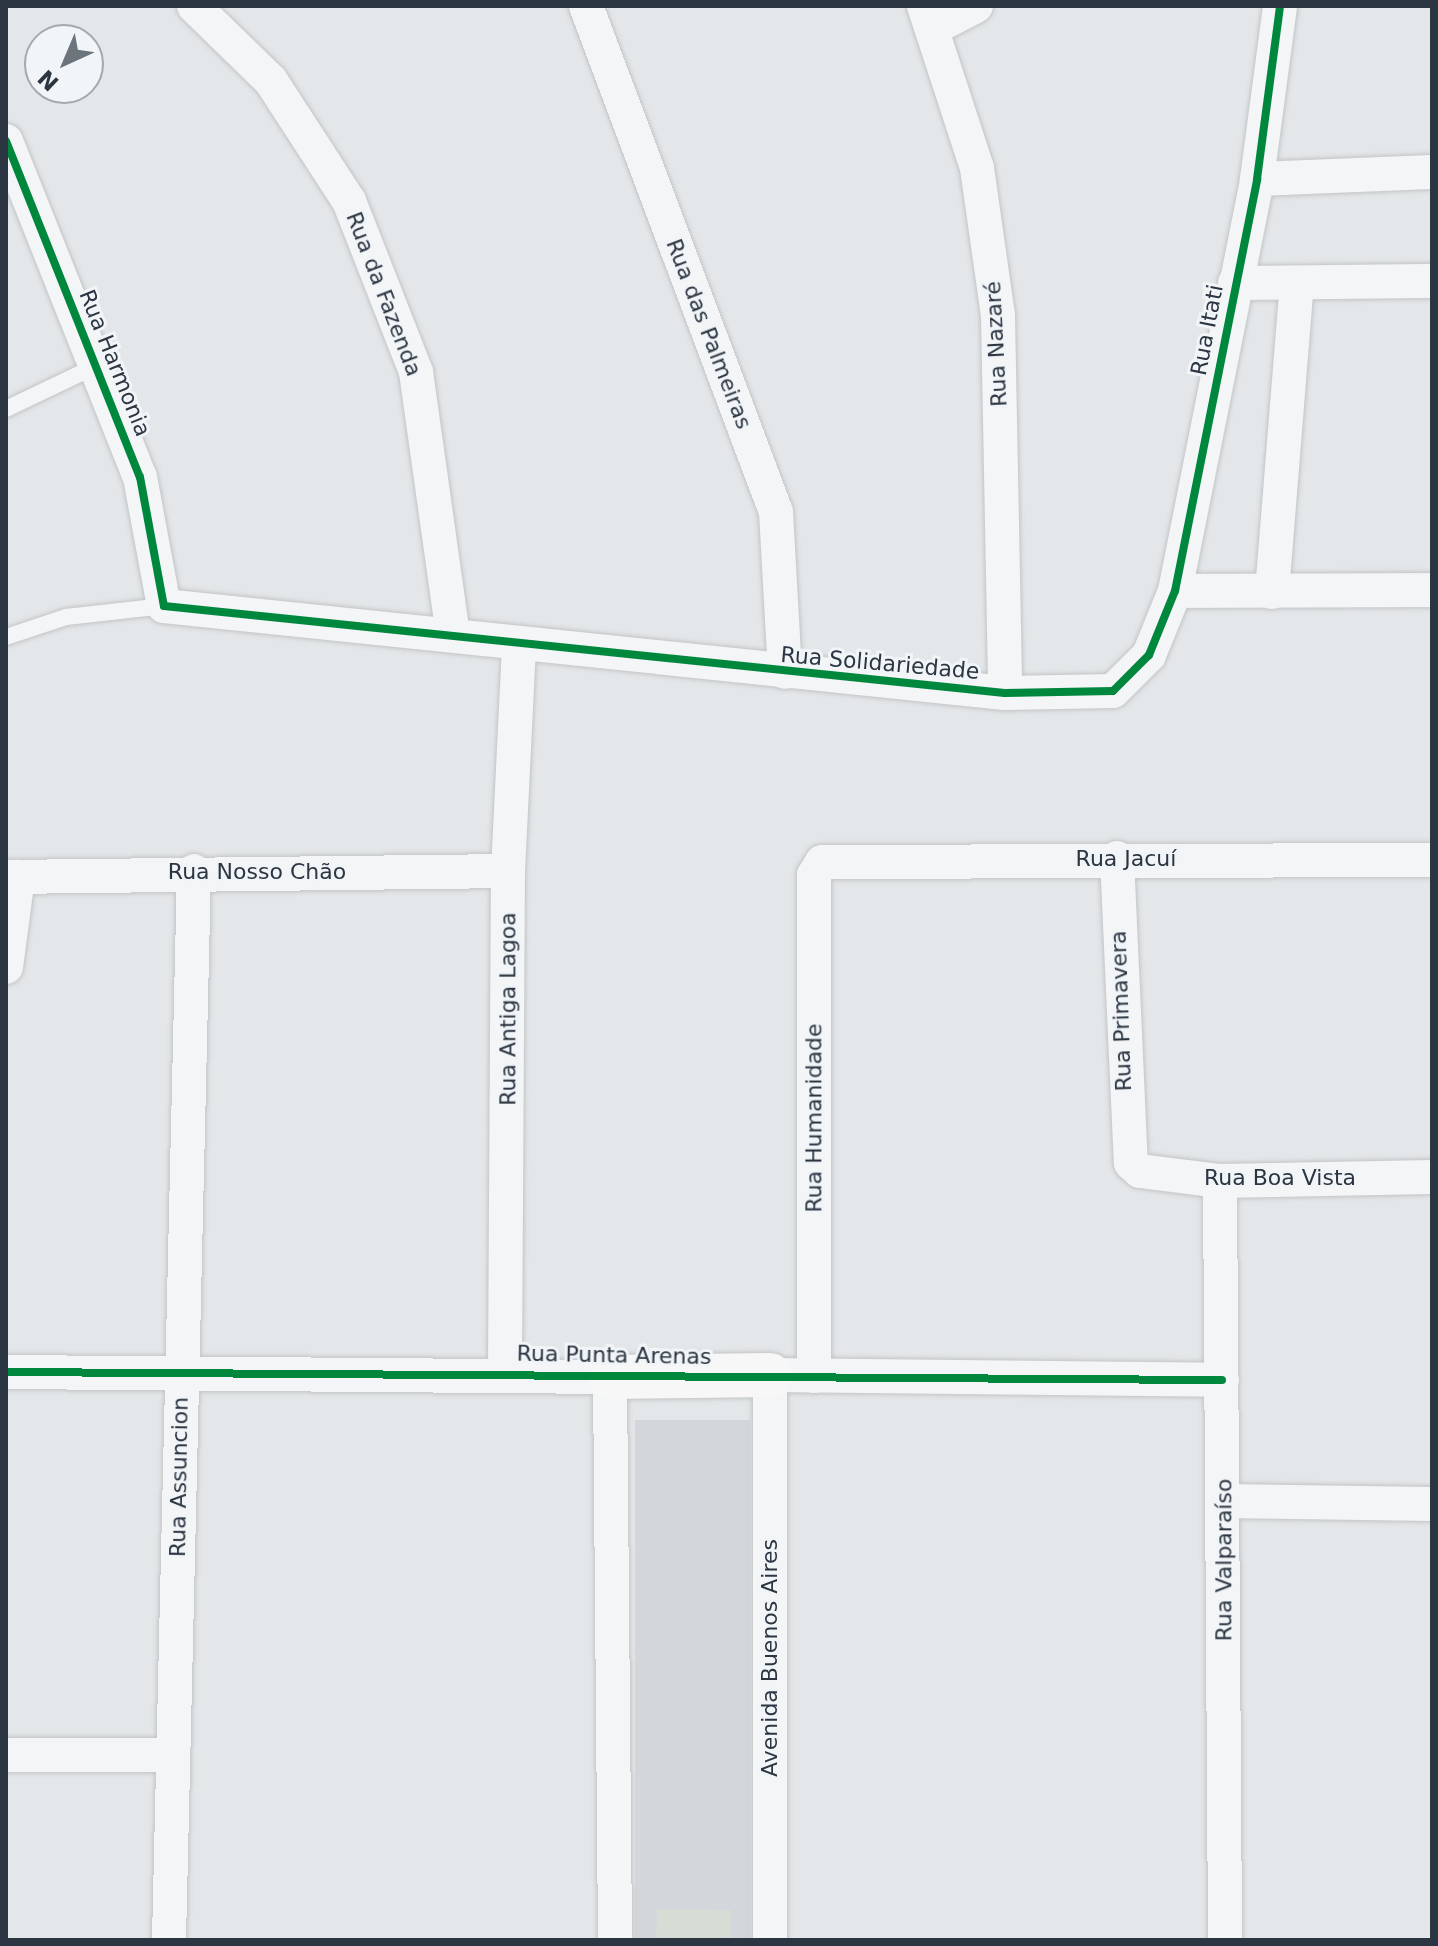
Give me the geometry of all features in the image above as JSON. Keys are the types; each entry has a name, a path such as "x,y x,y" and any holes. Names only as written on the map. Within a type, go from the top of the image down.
{"street":[{"name":"Rua da Fazenda","path":"194,6 271,81 349,201 416,372 453,634"},
{"name":"Rua das Palmeiras","path":"586,6 776,512 785,672"},
{"path":"930,16 976,6"},
{"name":"Rua Itati","path":"1149,655 1175,591 1257,179 1280,6"},
{"name":"Rua Nazaré","path":"930,16 977,168 998,316 1005,693"},
{"name":"Rua Harmonia","path":"6,141 98,365 140,477 164,606"},
{"path":"1257,179 1432,172"},
{"path":"1235,283 1432,281"},
{"path":"1272,592 1297,283"},
{"path":"1175,591 1432,590"},
{"name":"Rua Solidariedade","path":"164,606 453,634 519,647 1005,693 1113,691 1149,655"},
{"name":"Rua Antiga Lagoa","path":"505,1371 508,871 519,647"},
{"name":"Rua Jacuí","path":"822,862 1117,858 1432,860"},
{"name":"Rua Primavera","path":"1117,858 1131,1163"},
{"name":"Rua Humanidade","path":"814,1376 814,875 822,862"},
{"name":"Rua Nosso Chão","path":"12,877 194,871 508,871"},
{"name":"Rua Assuncion","path":"169,1940 194,871"},
{"path":"6,967 12,877"},
{"name":"Rua Boa Vista","path":"1131,1163 1140,1171 1220,1181 1432,1177"},
{"name":"Rua Valparaíso","path":"1220,1181 1225,1940"},
{"name":"Rua Punta Arenas","path":"6,1372 505,1371 610,1377 770,1375 1222,1380"},
{"name":"Avenida Buenos Aires","path":"770,1375 770,1940"},
{"path":"610,1377 615,1940"},
{"path":"1224,1501 1432,1504"},
{"path":"6,1755 172,1755"}],"lane":[{"path":"6,409 98,365"},
{"name":"Rua Solidariedade","path":"6,637 66,617 164,606"}],"shaded area":[{"path":"635,1420 750,1420 750,1940 635,1940"},
{"path":"657,1909 731,1910 730,1940 656,1940"}],"cycle path":[{"path":"6,141 140,477 164,606 1005,693 1113,691 1149,655 1175,591 1257,179 1280,6"},
{"path":"6,1372 1222,1380"}]}
